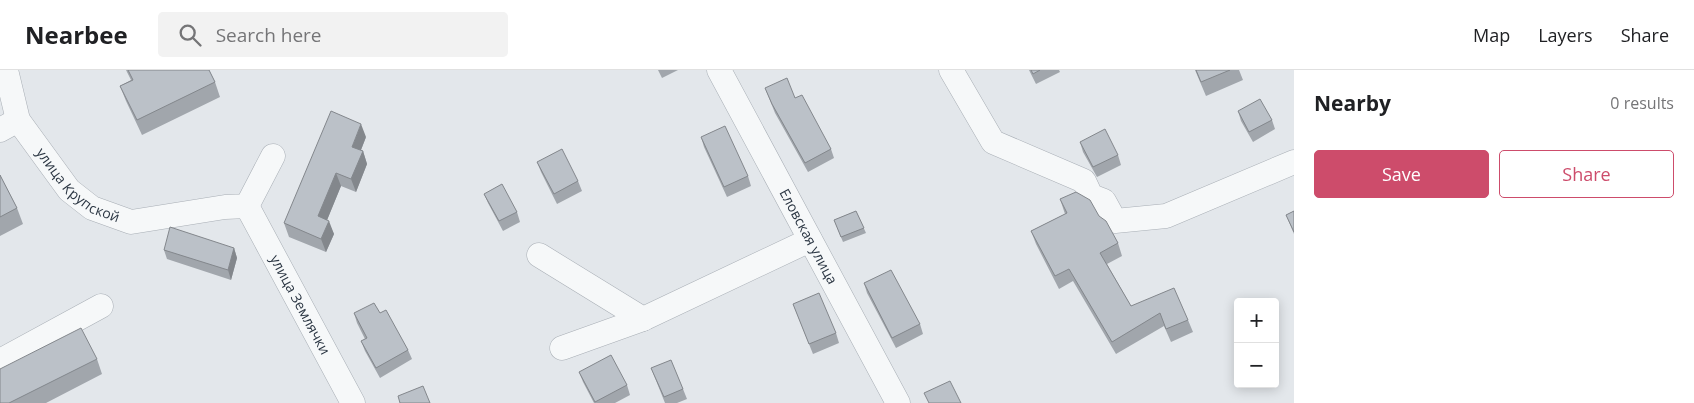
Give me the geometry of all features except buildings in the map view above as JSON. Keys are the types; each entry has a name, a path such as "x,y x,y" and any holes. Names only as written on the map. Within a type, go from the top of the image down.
{"street":[{"name":"улица Крупской","path":"6,70 9,125 69,190 92,208 131,222 225,206 247,206"},
{"name":"Еловская улица","path":"719,70 898,403"},
{"path":"951,70 993,142 1084,181 1091,196 1104,201 1115,221 1166,216 1294,162"},
{"path":"247,206 274,156"},
{"name":"улица Землячки","path":"247,206 353,403"},
{"path":"562,348 643,319 810,240"},
{"path":"539,255 643,319"},
{"path":"0,361 101,306"}]}
